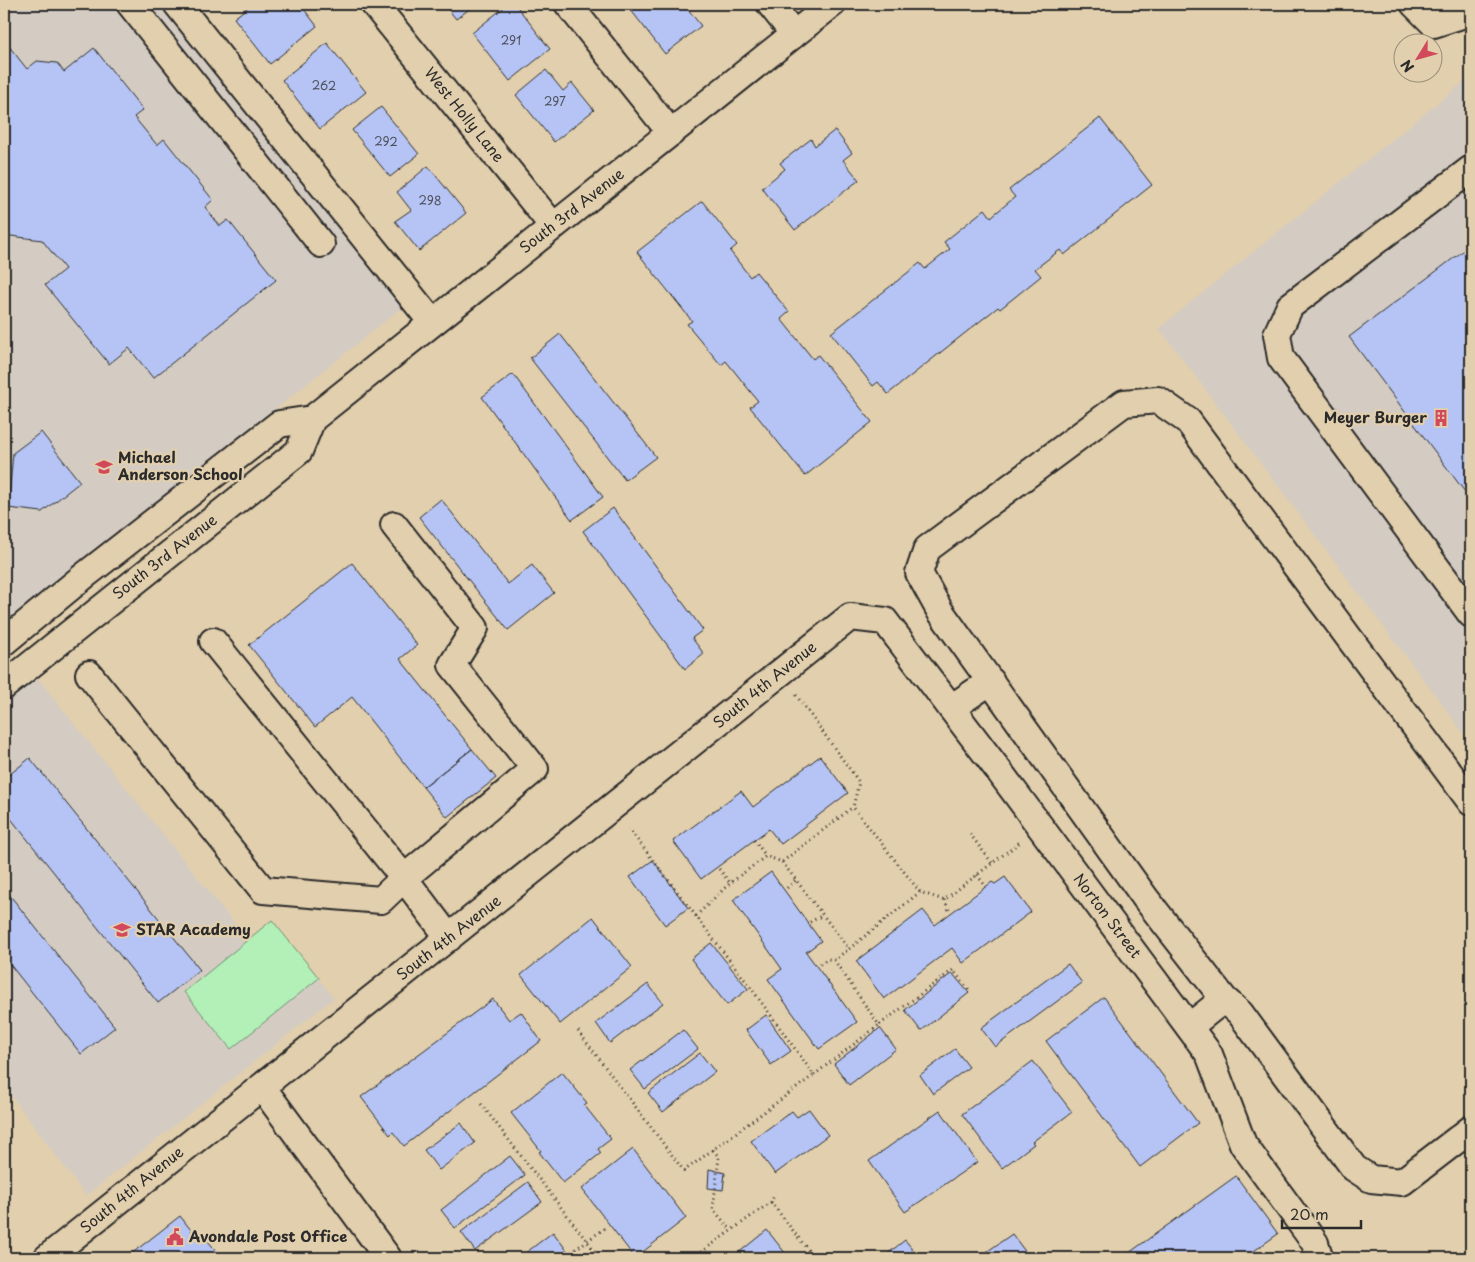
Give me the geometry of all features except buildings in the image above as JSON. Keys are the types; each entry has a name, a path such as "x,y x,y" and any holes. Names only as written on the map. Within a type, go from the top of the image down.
{"street":[{"path":"130,4 321,244"},
{"path":"178,4 432,322"},
{"name":"West Holly Lane","path":"374,4 553,226"},
{"path":"568,4 671,133"},
{"path":"770,4 794,34"},
{"name":"South 3rd Avenue","path":"4,686 299,451 312,419 832,4"},
{"path":"1414,4 1434,24 1471,12"},
{"path":"1471,169 1290,306 1277,334 1281,358 1471,614"},
{"path":"1471,802 1188,421 1158,400 1124,403 927,549 919,573 940,610 1146,898 1224,999 1240,1013 1354,1168 1371,1178 1402,1182 1471,1129"},
{"path":"4,642 84,576 279,424 312,419"},
{"path":"89,674 263,890 380,900 534,769 452,665 475,628 394,525"},
{"name":"Norton Street","path":"850,617 885,621 1209,1054 1243,1144 1315,1244 1320,1256"},
{"name":"South 4th Avenue","path":"47,1258 850,617"},
{"path":"213,640 404,878 449,938"},
{"path":"951,708 991,681"},
{"path":"1189,1027 1224,999"},
{"path":"262,1087 388,1258"}],"path":[{"path":"791,698 802,689"},
{"path":"782,862 853,807 859,782 796,695"},
{"path":"853,807 920,892 944,900 950,912"},
{"path":"622,834 629,828 814,1075"},
{"path":"970,834 992,863"},
{"path":"754,840 766,856 782,862 849,949"},
{"path":"944,900 1023,840"},
{"path":"696,916 730,883 766,856"},
{"path":"719,869 730,883"},
{"path":"977,875 984,884"},
{"path":"787,888 796,880"},
{"path":"820,964 828,959 834,960 920,892"},
{"path":"810,922 823,915"},
{"path":"834,960 879,1025"},
{"path":"578,1031 684,1171 953,970 969,990"},
{"path":"480,1104 600,1258"},
{"path":"713,1150 719,1157 713,1209 731,1230"},
{"path":"693,1258 771,1202 775,1194"},
{"path":"771,1202 814,1258"},
{"path":"564,1258 605,1228"}],"shaded area":[{"name":"Michael Anderson School","path":"4,4 162,4 404,306 4,628"},
{"path":"1471,76 1471,743 1159,328"},
{"name":"STAR Academy","path":"36,676 248,940 272,920 334,998 86,1196 4,1086 4,702"}],"green space":[{"path":"272,920 319,978 231,1049 184,992"}],"place":[{"name":"Meyer Burger","path":"1441,418"},
{"name":"Michael Anderson School","path":"104,467"},
{"name":"STAR Academy","path":"122,930"},
{"name":"Avondale Post Office","path":"175,1237"}]}
